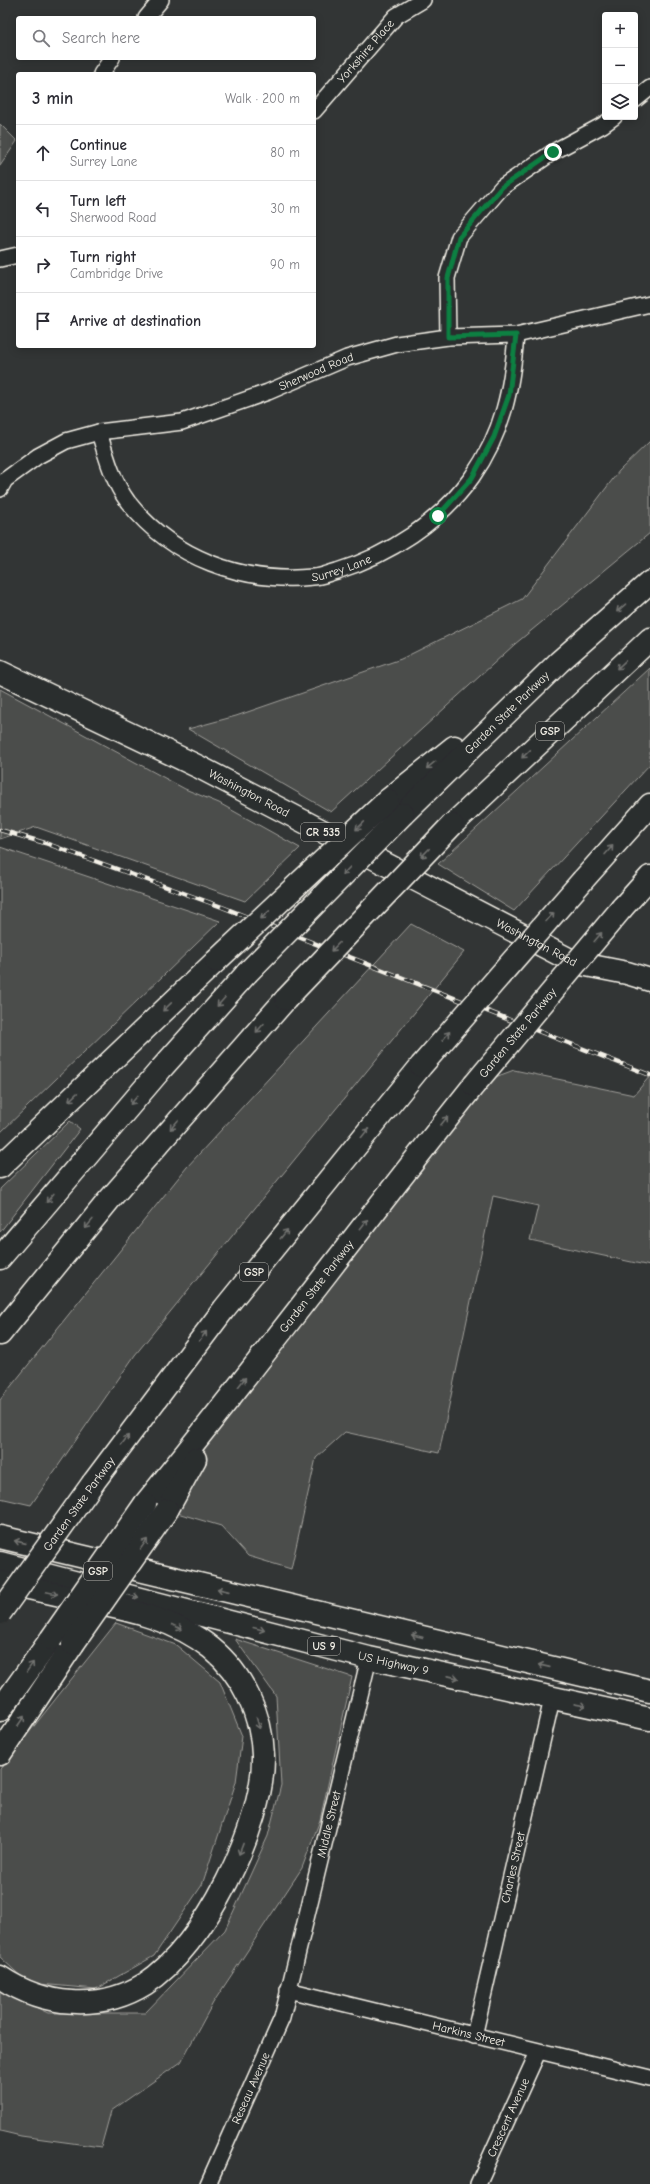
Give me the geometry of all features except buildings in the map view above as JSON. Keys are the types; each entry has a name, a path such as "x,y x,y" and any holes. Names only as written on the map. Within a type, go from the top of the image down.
{"main road":[{"name":"Garden State Parkway","path":"396,807 650,582"},
{"name":"GSP","path":"0,1334 109,1200 286,999 452,825 650,639"},
{"name":"Washington Road","path":"0,672 199,767 576,963 627,973 650,980"},
{"name":"Garden State Parkway","path":"0,1613 93,1483 224,1309 421,1066 650,805"},
{"path":"0,1167 216,961 396,807"},
{"path":"0,1258 160,1069 396,807"},
{"name":"Garden State Parkway","path":"0,1710 145,1504 218,1413 328,1269 474,1085 622,908 650,877"},
{"path":"0,1754 73,1644 167,1510 218,1413"},
{"path":"0,1538 650,1691"},
{"name":"US Highway 9","path":"0,1563 369,1658 552,1699 650,1719"},
{"path":"0,1582 133,1611 167,1622 197,1638 222,1658 241,1682 259,1726 263,1756 259,1791 250,1822 227,1882 194,1934 159,1974 133,1991 102,2001 86,2002 55,2000 39,1997 24,1992 0,1977"}],"street":[{"path":"148,16 161,0"},
{"name":"Yorkshire Place","path":"316,109 396,16 423,0"},
{"path":"102,72 111,60"},
{"path":"638,98 650,88"},
{"path":"448,337 448,278 459,237 502,187 553,152 610,120"},
{"path":"0,259 16,255"},
{"name":"Sherwood Road","path":"2,481 38,456 66,441 99,432 182,422 268,392 347,358 397,344 448,337 516,335 650,304"},
{"name":"Surrey Lane","path":"99,432 110,469 128,501 159,533 184,550 197,558 227,570 258,577 314,577 348,568 379,555 438,516 472,478 494,437 509,395 516,335"},
{"name":"Middle Street","path":"288,1990 369,1658"},
{"name":"Charles Street","path":"474,2036 552,1699"},
{"name":"Harkins Street","path":"288,1990 650,2078"},
{"name":"Reseau Avenue","path":"208,2184 282,2018 288,1990"},
{"name":"Crescent Avenue","path":"478,2184 538,2052"}],"shaded area":[{"path":"0,124 16,140 16,142 0,166"},
{"path":"650,441 650,533 515,644 331,812 188,729 236,716 401,659 522,599 619,471"},
{"path":"650,668 650,764 514,911 438,864"},
{"path":"0,689 185,789 219,803 300,848 245,901 36,827 0,839"},
{"path":"0,847 220,921 0,1133"},
{"path":"411,924 464,952 135,1355 31,1505 0,1498 0,1400 187,1167"},
{"path":"514,1070 634,1095 650,1076 650,1266 530,1240 538,1206 493,1196 439,1453 345,1432 316,1458 291,1569 248,1556 221,1526 167,1510 219,1413 474,1085"},
{"path":"70,1121 80,1129 0,1232 0,1189"},
{"path":"116,1623 176,1645 220,1682 242,1736 236,1782 202,1885 154,1956 96,1989 28,1983 0,1957 0,1769"},
{"path":"235,1639 352,1677 320,1820 302,1868 213,2003 181,2062 111,2111 101,2147 21,2136 0,2131 0,1990 48,2013 145,2013 225,1930 268,1836 281,1785 276,1696"}],"railway":[{"path":"0,830 45,843 222,907 650,1075"}],"route":[{"path":"438,516 472,478 494,437 509,395 514,366 516,335 448,337 448,278 459,237 502,187 553,152"}]}
